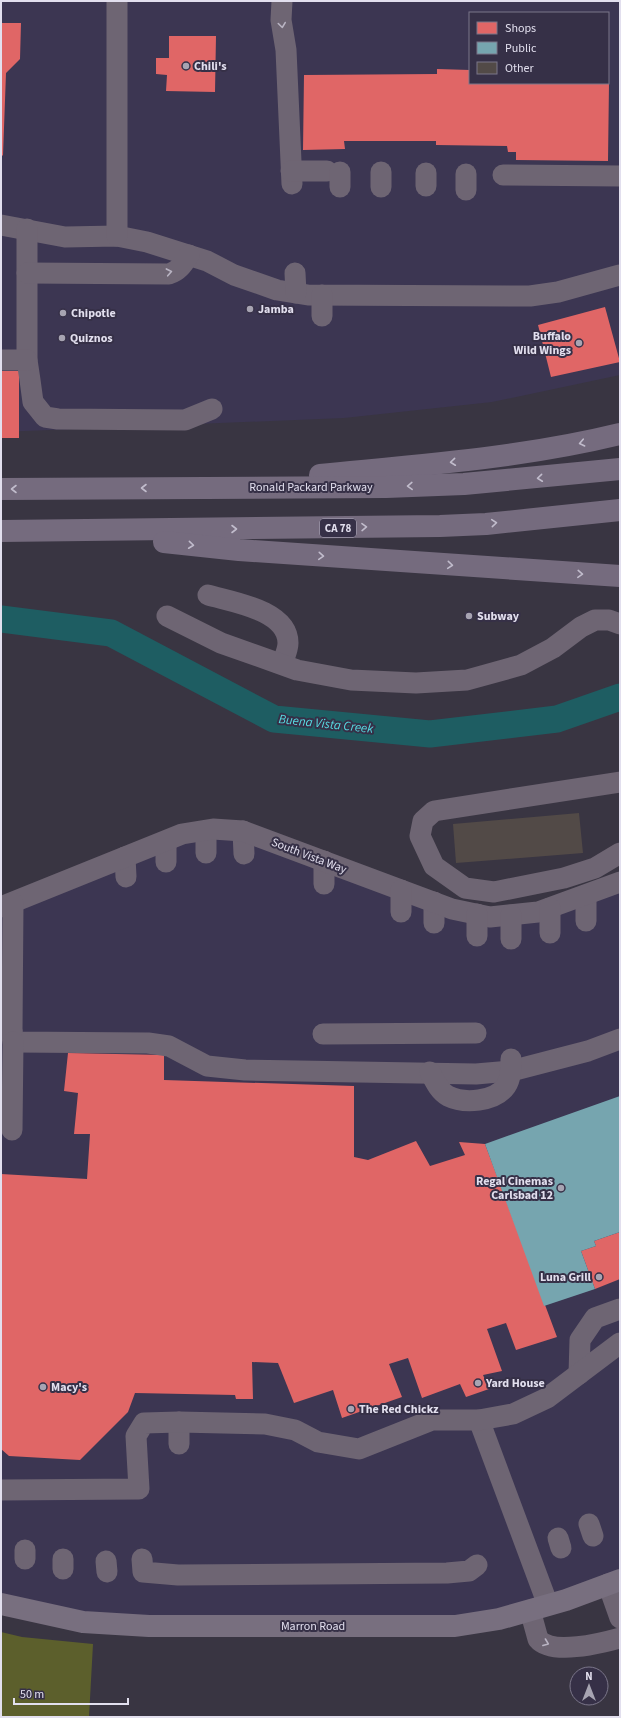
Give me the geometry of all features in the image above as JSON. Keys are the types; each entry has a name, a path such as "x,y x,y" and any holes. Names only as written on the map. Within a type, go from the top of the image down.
{"highway":[{"path":"183,488 508,456 580,444 620,434"},
{"name":"Ronald Packard Parkway","path":"1,489 386,487 464,484 620,469"},
{"name":"CA 78","path":"1,531 440,526 494,523 620,510"},
{"path":"55,530 239,550 620,576"}],"main road":[{"name":"Marron Road","path":"1,1604 83,1622 149,1626 456,1626 499,1619 614,1582"}],"street":[{"path":"117,1 117,236"},
{"path":"282,1 281,20 286,50 291,177 336,177"},
{"path":"507,179 590,182 620,176"},
{"path":"1,225 65,237 117,236 147,242 207,261 239,277 277,290 296,293 334,289 382,287 464,287 506,288 530,296 548,285 589,276 620,275"},
{"path":"27,229 26,360 33,402 45,416 58,419 185,420 212,409"},
{"path":"27,273 141,274 174,272 181,267 189,255"},
{"path":"295,273 296,293"},
{"path":"322,316 334,289"},
{"path":"1,360 26,360"},
{"path":"208,595 269,613 285,632 288,642 282,664"},
{"path":"167,616 221,643 297,670 352,680 416,683 467,680 521,665 553,648 581,627 595,620 609,620 620,624"},
{"path":"620,782 434,811 423,821 420,836 434,866 465,888 494,892 564,878 595,868 620,853"},
{"name":"South Vista Way","path":"7,905 50,896 125,867 166,841 182,834 213,829 243,831 281,855 324,862 359,884 422,903 483,916 538,912 620,882"},
{"path":"206,831 206,853"},
{"path":"243,831 244,854"},
{"path":"166,841 166,862"},
{"path":"324,862 324,884"},
{"path":"586,920 593,892 595,868"},
{"path":"401,912 422,903 442,872"},
{"path":"477,936 483,916 494,892"},
{"path":"7,905 12,1130"},
{"path":"550,908 550,933"},
{"path":"511,915 511,939"},
{"path":"324,1034 358,1029 398,1028 434,1028 476,1033"},
{"path":"9,1035 130,1035 169,1039 206,1056 245,1063 283,1063 430,1072 476,1066 511,1065 588,1044 620,1039"},
{"path":"430,1072 438,1088 448,1096 462,1100 481,1100 496,1094 506,1086 511,1065"},
{"path":"579,1374 580,1340 595,1318 620,1309"},
{"path":"1,1490 25,1496 139,1497 136,1436 144,1423 179,1422 218,1430 265,1424 295,1430 318,1442 359,1449 432,1420 479,1420 512,1414 546,1398 620,1343"},
{"path":"479,1420 539,1607 538,1639 548,1644 585,1647 620,1638"},
{"path":"179,1422 179,1444"},
{"path":"142,1565 217,1568 323,1565 362,1568 406,1566 445,1567 469,1571 477,1565"},
{"path":"614,1582 620,1618"}],"shaded area":[{"path":"1,1 620,1 620,375 492,402 344,418 1,432"},
{"path":"227,830 479,916 620,883 620,1579 510,1617 149,1626 1,1604 1,907 29,894"}],"green space":[{"path":"1,1632 22,1637 93,1644 89,1717 1,1717"}],"building: Shops":[{"path":"1,23 21,23 20,59 6,73 3,155 1,157"},
{"name":"Chili's","path":"169,36 216,36 215,92 166,91 167,75 156,74 156,58 169,58"},
{"path":"437,69 469,70 469,84 609,84 608,161 516,160 516,152 508,152 507,146 436,145 436,141 344,141 345,149 303,150 304,75 437,74"},
{"name":"Buffalo Wild Wings","path":"605,307 620,362 551,377 538,325"},
{"path":"1,371 19,371 19,438 1,438"},
{"path":"68,1053 164,1055 164,1080 354,1086 354,1157 368,1160 416,1141 430,1166 465,1155 459,1142 485,1144 557,1337 516,1350 506,1323 487,1329 502,1371 483,1375 489,1389 466,1397 460,1384 422,1398 408,1358 389,1364 402,1397 342,1418 333,1390 294,1403 278,1363 252,1362 253,1399 236,1399 235,1395 135,1393 128,1412 80,1460 9,1456 1,1449 1,1174 87,1179 90,1134 74,1134 78,1093 64,1091"},
{"path":"620,1232 620,1279 595,1289 581,1251 596,1246 594,1241"}],"building: Public":[{"name":"Regal Cinemas Carlsbad 12","path":"620,1096 620,1232 594,1241 596,1246 581,1251 595,1289 544,1306 485,1144"}],"building: Other":[{"path":"579,813 583,853 456,863 453,824"}],"waterway":[{"name":"Buena Vista Creek","path":"1,619 111,633 274,719 430,734 557,719 620,697"}],"place":[{"name":"Chili's","path":"186,66"},
{"name":"Jamba","path":"250,309"},
{"name":"Chipotle","path":"63,313"},
{"name":"Quiznos","path":"62,338"},
{"name":"Buffalo Wild Wings","path":"579,343"},
{"name":"Subway","path":"469,616"},
{"name":"Regal Cinemas Carlsbad 12","path":"561,1188"},
{"name":"Luna Grill","path":"599,1277"},
{"name":"Yard House","path":"478,1383"},
{"name":"Macy's","path":"43,1387"},
{"name":"The Red Chickz","path":"351,1409"}]}
